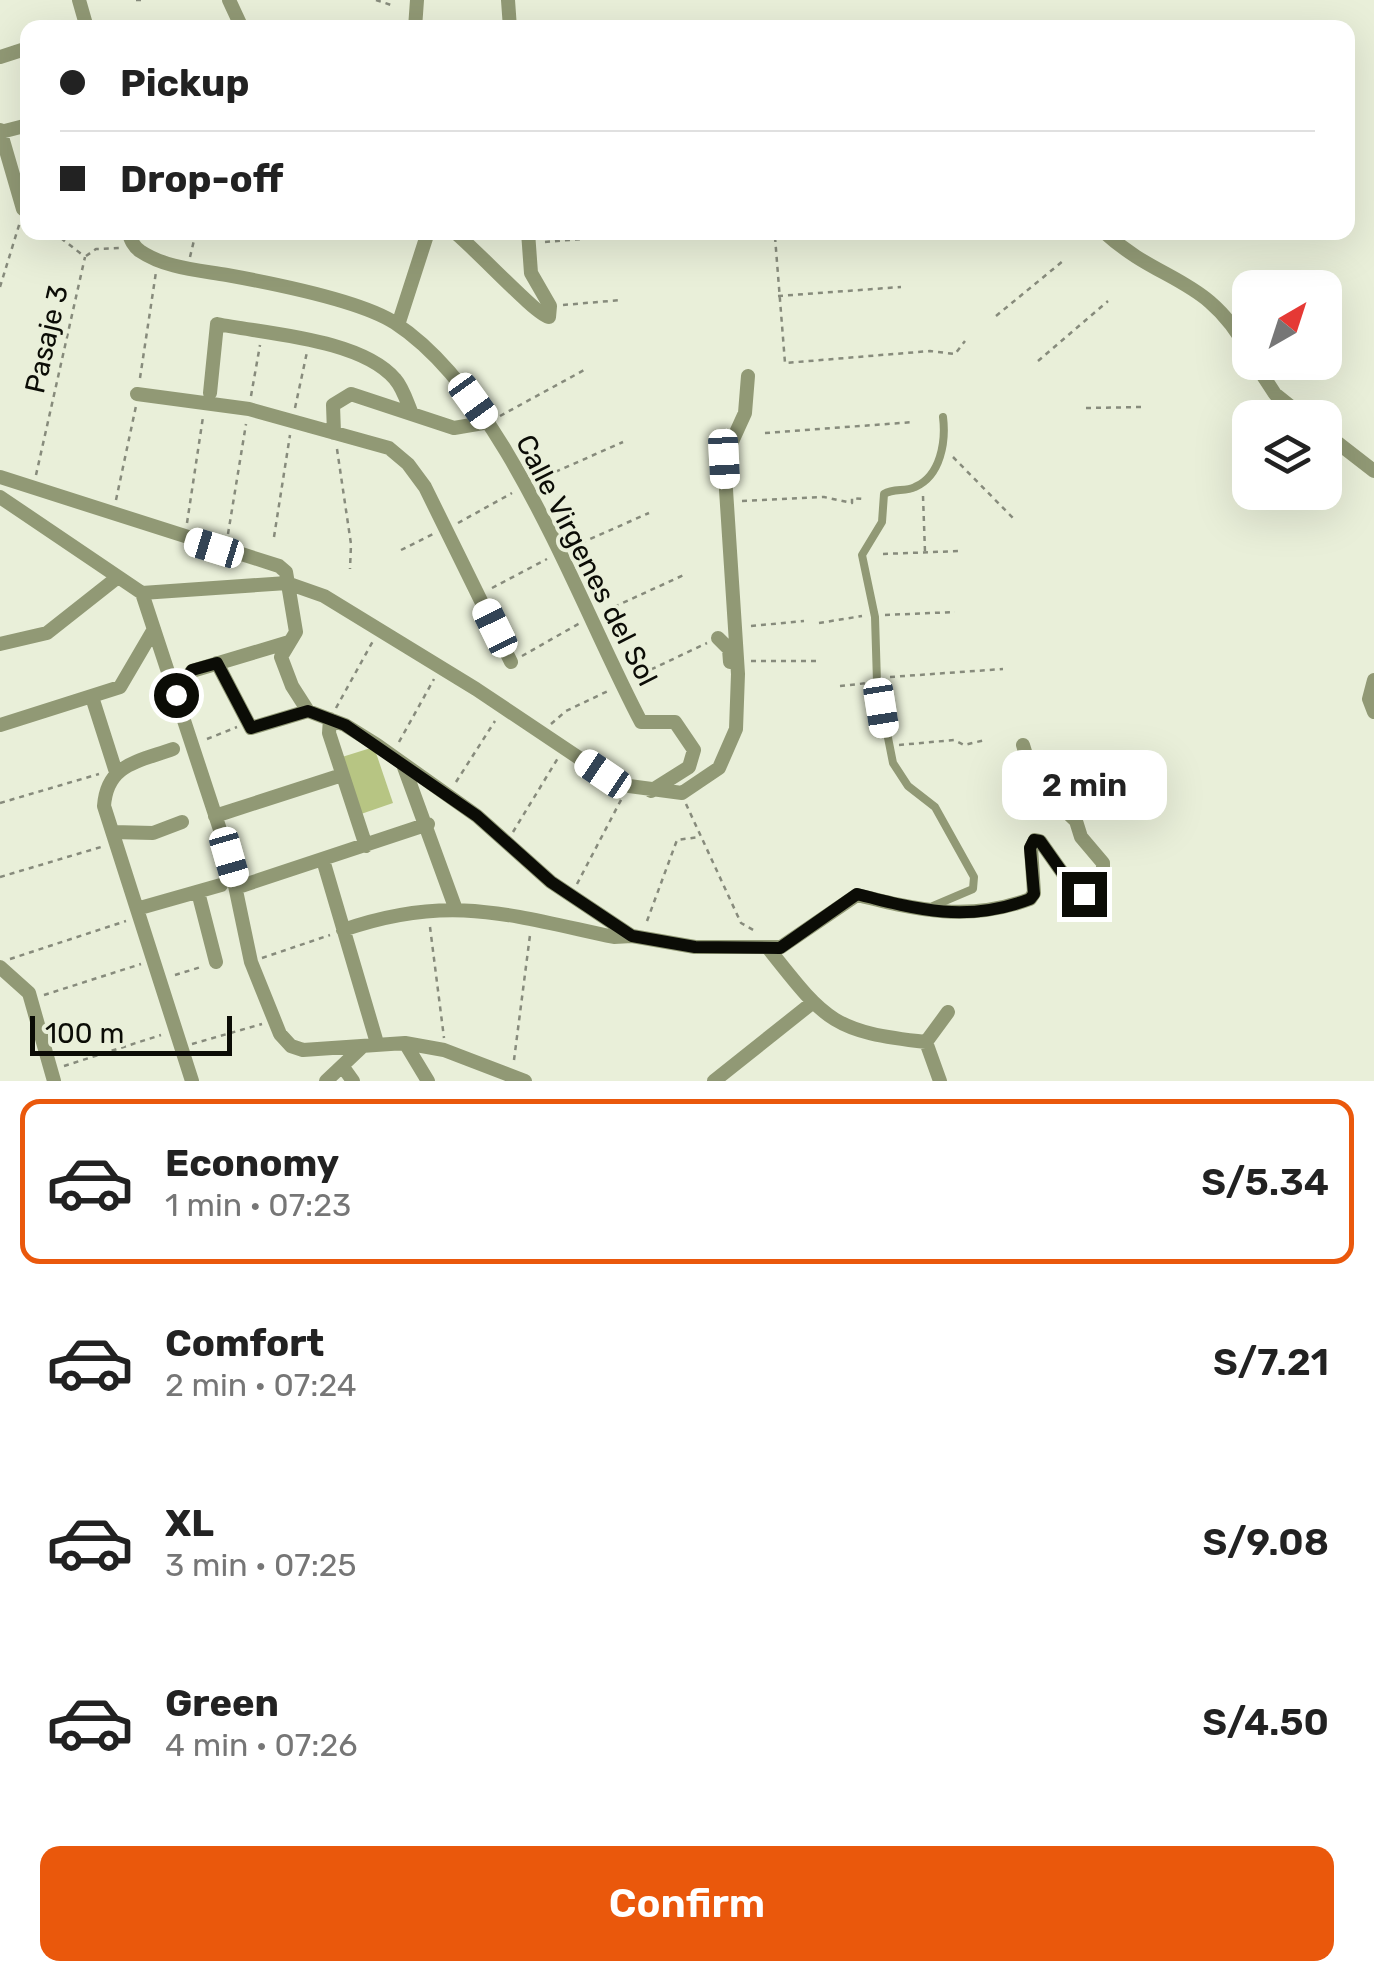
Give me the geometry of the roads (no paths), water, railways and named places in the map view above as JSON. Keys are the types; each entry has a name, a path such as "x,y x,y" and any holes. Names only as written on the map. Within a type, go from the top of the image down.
{"street":[{"path":"0,131 20,193"},
{"name":"Calle Virgenes del Sol","path":"132,240 136,248 158,261 258,280 379,314 398,325 458,380 489,422 524,486 621,684 646,724 675,722 695,758 651,791"},
{"path":"398,325 425,240"},
{"path":"464,240 491,262 536,313 549,318 550,306 531,273 529,240"},
{"path":"1116,240 1216,304 1232,321"},
{"path":"208,397 217,324 342,348 379,364 397,382 412,414"},
{"path":"0,498 142,592 288,582 324,596 628,786 682,793 719,768 730,751 736,729 738,668 724,459 745,413 748,376"},
{"path":"1266,380 1283,400"},
{"path":"137,394 208,397 389,448 408,464 445,528 511,662"},
{"path":"334,432 332,405 350,394 454,428 489,422"},
{"path":"1342,446 1374,471"},
{"path":"0,477 280,566 286,572 296,632 282,657 292,686 308,711"},
{"path":"0,644 47,633 118,577"},
{"path":"142,592 238,887 252,962 273,1021 291,1046 303,1050 405,1042 444,1050 525,1081"},
{"path":"0,725 120,687 154,629"},
{"path":"718,638 724,640 730,667 738,668"},
{"path":"176,695 192,670 289,642"},
{"path":"217,663 251,728 308,711 330,719 477,816 551,882 632,936"},
{"path":"1374,680 1369,699 1374,712"},
{"path":"92,698 115,770"},
{"path":"330,719 342,775 366,846"},
{"path":"344,930 388,915 456,907 614,937 632,936 695,947 768,944 780,948 804,935 857,894 926,912 995,909 1030,899 1034,840 1040,841 1076,892 1092,894 1103,881 1104,863 1081,837 1076,821 1034,782 1023,745"},
{"path":"172,748 115,770 106,785 104,806 192,1081"},
{"path":"404,766 456,907"},
{"path":"216,816 342,775"},
{"path":"115,837 153,833 182,822"},
{"path":"238,887 428,824"},
{"path":"323,860 344,930 369,1045"},
{"path":"141,912 221,885"},
{"path":"198,892 216,962"},
{"path":"768,944 812,1002 837,1024 926,1042"},
{"path":"1,968 30,992 54,1081"},
{"path":"714,1081 812,1002"},
{"path":"926,1042 948,1012"},
{"path":"405,1042 428,1081"},
{"path":"926,1042 940,1081"},
{"path":"326,1081 369,1045"},
{"path":"343,1067 353,1081"}],"lane":[{"path":"926,912 973,889 974,877 934,807 897,771 888,747 862,555 882,522 884,494 922,482 935,468 942,449 944,417"}]}
